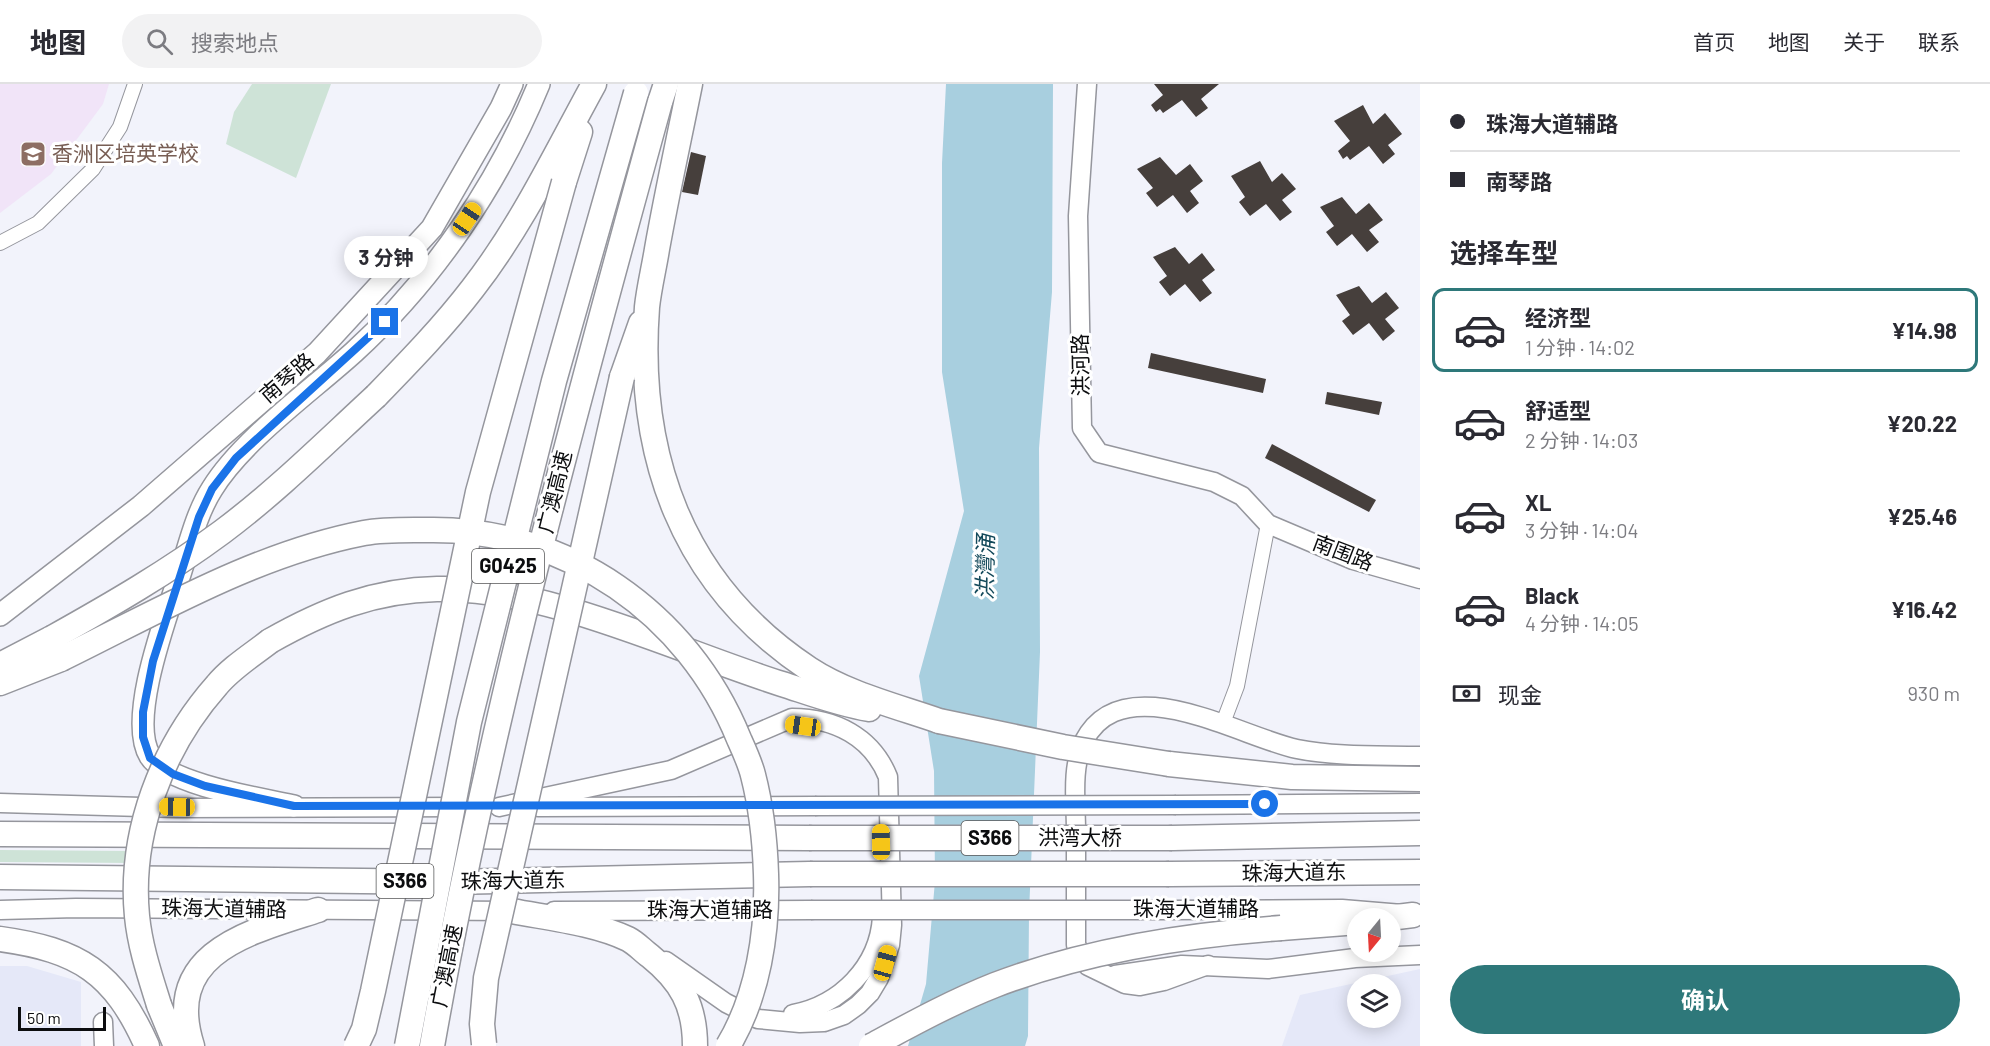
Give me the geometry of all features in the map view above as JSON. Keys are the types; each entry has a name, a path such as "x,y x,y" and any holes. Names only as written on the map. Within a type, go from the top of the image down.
{"highway":[{"path":"356,1046 364,1029 373,991 478,492 564,182 595,84"},
{"path":"0,683 57,648 224,531 300,466 376,396 419,352 474,287 527,207 595,84"},
{"path":"690,84 672,166 647,306 646,367 655,451 669,501 696,553 731,601 769,639 810,670 856,699"},
{"name":"广澳高速","path":"406,1046 472,711 554,381 637,89"},
{"name":"广澳高速","path":"432,1046 496,728 579,396 663,93"},
{"path":"484,1045 482,1024 486,978 622,377 647,306"},
{"path":"0,665 57,648 278,556 366,533 433,530 482,533 526,543 584,565 647,609 695,658 728,711 753,774 765,850 767,916 756,975 728,1046"},
{"path":"176,1046 145,962 137,916 137,868 144,820 158,778 184,730 217,684 270,641 315,616 383,595 437,589 489,592 552,605 732,668 939,721 1074,749 1169,764 1292,777 1420,778"},
{"name":"洪湾大桥","path":"0,834 1172,838"},
{"name":"珠海大道东","path":"1172,838 1420,834"},
{"name":"珠海大道东","path":"1169,874 1420,872"},
{"name":"珠海大道东","path":"0,877 449,882 810,874"},
{"name":"洪湾大桥","path":"810,874 1169,874"},
{"path":"192,1046 185,1025 187,997 198,970 217,949 249,933 318,910"},
{"path":"512,911 579,924 629,939 661,965 684,992 695,1022 695,1046"},
{"path":"871,1046 935,1011 995,985 1060,964 1135,946 1205,934 1347,923"},
{"path":"0,939 40,944 70,955 92,970 118,992 147,1046"}],"main road":[{"name":"南琴路","path":"0,615 141,506 316,353 432,228 501,108 512,84"},
{"name":"南琴路","path":"294,806 205,786 173,774 150,758 143,737 143,712 153,661 199,517 212,489 236,458 399,308 446,249 488,188 525,119 539,84"},
{"name":"洪河路","path":"1087,84 1078,216 1083,428 1099,453 1215,482 1242,496 1268,524"},
{"name":"南围路","path":"1268,524 1353,560 1420,579"},
{"path":"1420,756 1341,754 1296,749 1223,723 1146,706 1117,710 1095,724 1083,742 1076,771 1076,945 1088,966 1105,975 1126,975 1182,965 1268,969 1355,958 1420,955"},
{"path":"499,807 671,770 723,749 770,726 788,724 818,728 851,743 869,759 878,779 881,801 881,933 873,955 860,976 842,993 814,1010 758,1019 726,1003 651,950 629,939"},
{"path":"0,803 187,808 1420,803"},
{"name":"珠海大道辅路","path":"0,910 76,908 512,911 1342,909 1410,918"},
{"path":"103,1022 104,1046"}],"street":[{"path":"0,243 38,223 93,169 120,127 135,84"},
{"path":"1223,723 1237,686 1268,524"}],"shaded area":[{"name":"香洲区培英学校","path":"0,84 109,84 103,104 51,174 0,213"},
{"path":"0,966 27,966 81,982 81,1046 0,1046"},
{"path":"1420,969 1420,1046 1282,1046 1300,995 1347,985 1347,1028 1401,1028 1401,974 1397,974"}],"green space":[{"path":"252,84 331,84 296,178 226,144 234,112"},
{"path":"0,850 133,851 132,863 0,862"}],"water":[{"name":"洪灣涌","path":"946,84 1053,84 1052,292 1039,448 1040,652 1029,913 1028,1036 1025,1046 908,1046 926,984 935,881 934,771 919,676 964,511 942,372 942,163"}],"building":[{"path":"1154,84 1219,84 1201,99 1208,108 1196,117 1182,100 1163,113 1160,109 1156,112 1151,105 1163,95"},
{"path":"1363,105 1373,124 1385,113 1402,134 1388,145 1395,154 1383,164 1369,146 1350,160 1347,156 1343,159 1338,151 1350,141 1334,121"},
{"path":"691,152 706,156 698,195 682,192"},
{"path":"1160,157 1176,175 1190,164 1203,181 1190,191 1199,203 1187,213 1173,195 1157,207 1146,193 1153,188 1137,169"},
{"path":"1260,161 1272,182 1282,173 1296,189 1282,200 1292,212 1280,221 1266,204 1250,216 1239,202 1245,197 1231,176"},
{"path":"1342,197 1356,214 1369,203 1383,220 1369,230 1379,242 1367,252 1352,234 1337,246 1326,232 1334,226 1320,207"},
{"path":"1175,247 1189,264 1202,253 1215,270 1202,280 1212,293 1200,302 1185,284 1170,296 1159,282 1167,276 1153,257"},
{"path":"1359,286 1372,303 1386,292 1399,308 1385,319 1395,331 1383,341 1369,323 1353,335 1342,321 1350,315 1336,295"},
{"path":"1151,353 1266,379 1263,393 1148,368"},
{"path":"1327,392 1382,402 1379,415 1325,404"},
{"path":"1272,444 1376,500 1369,512 1265,458"}],"place":[{"name":"香洲区培英学校","path":"33,154"}],"route":[{"path":"385,322 236,458 212,489 199,517 153,661 143,712 143,737 150,758 173,774 205,786 294,806 1265,804"}]}
